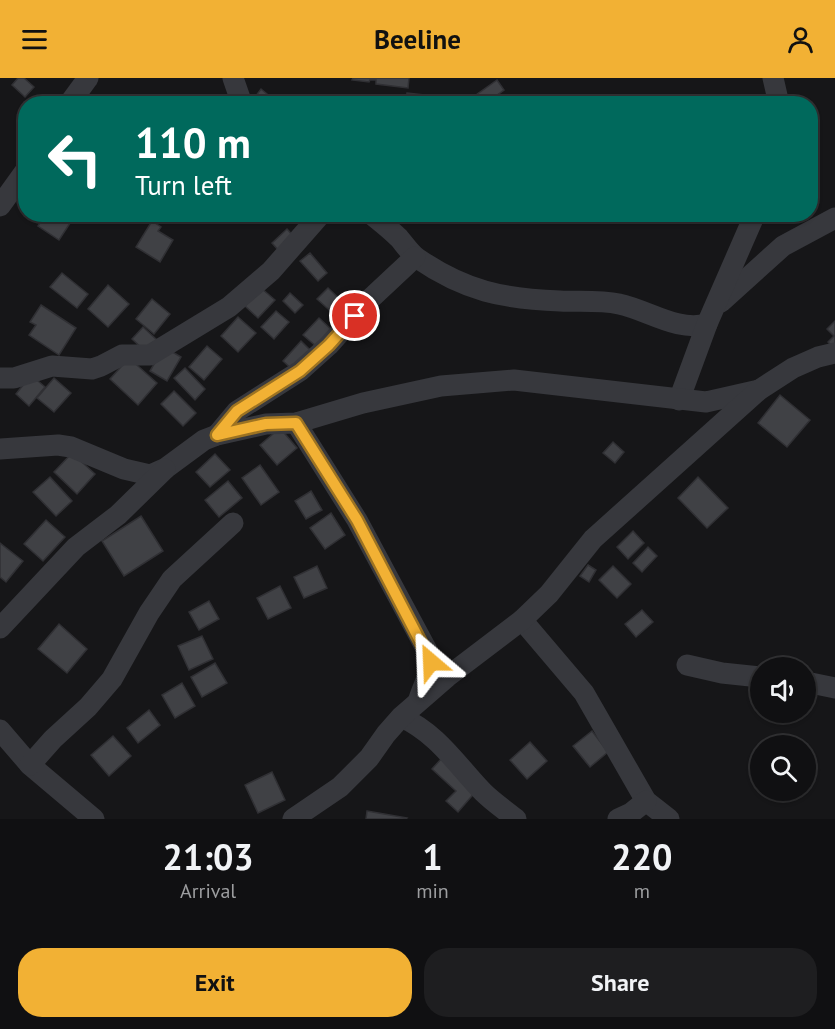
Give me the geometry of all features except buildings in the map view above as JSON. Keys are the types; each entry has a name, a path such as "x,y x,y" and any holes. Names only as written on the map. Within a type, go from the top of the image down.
{"street":[{"path":"75,96 88,78"},
{"path":"233,78 239,96"},
{"path":"773,78 777,96"},
{"path":"0,206 18,181"},
{"path":"381,222 415,257 468,287 486,293 548,300 612,302 689,326 711,316 783,246 835,218"},
{"path":"0,378 14,378 52,366 92,369 122,355 150,355 229,307 271,271 314,222"},
{"path":"679,400 711,316 752,222"},
{"path":"217,435 237,411 300,371 329,345 368,301 415,257"},
{"path":"293,819 321,802 354,775 401,717 522,620 549,594 593,539 759,390 793,368 818,357 835,353"},
{"path":"0,628 76,547 118,515 166,468 196,445 217,435 266,424 296,423 355,405 441,386 496,380 514,380 706,402 759,390"},
{"path":"296,423 357,520 430,656 429,673 418,702"},
{"path":"0,449 58,445 71,447 139,474 150,475 166,468"},
{"path":"30,765 53,739 88,707 112,679 149,613 172,579 232,524"},
{"path":"522,620 584,693 646,801 669,819"},
{"path":"687,666 750,676"},
{"path":"816,684 835,688"},
{"path":"401,717 413,722 431,735 484,792 516,819"},
{"path":"0,730 30,765 94,819"},
{"path":"618,819 631,813 646,801"}],"route":[{"path":"355,316 329,345 300,371 237,411 217,435 266,424 296,423 357,520 430,656 431,662"}]}
